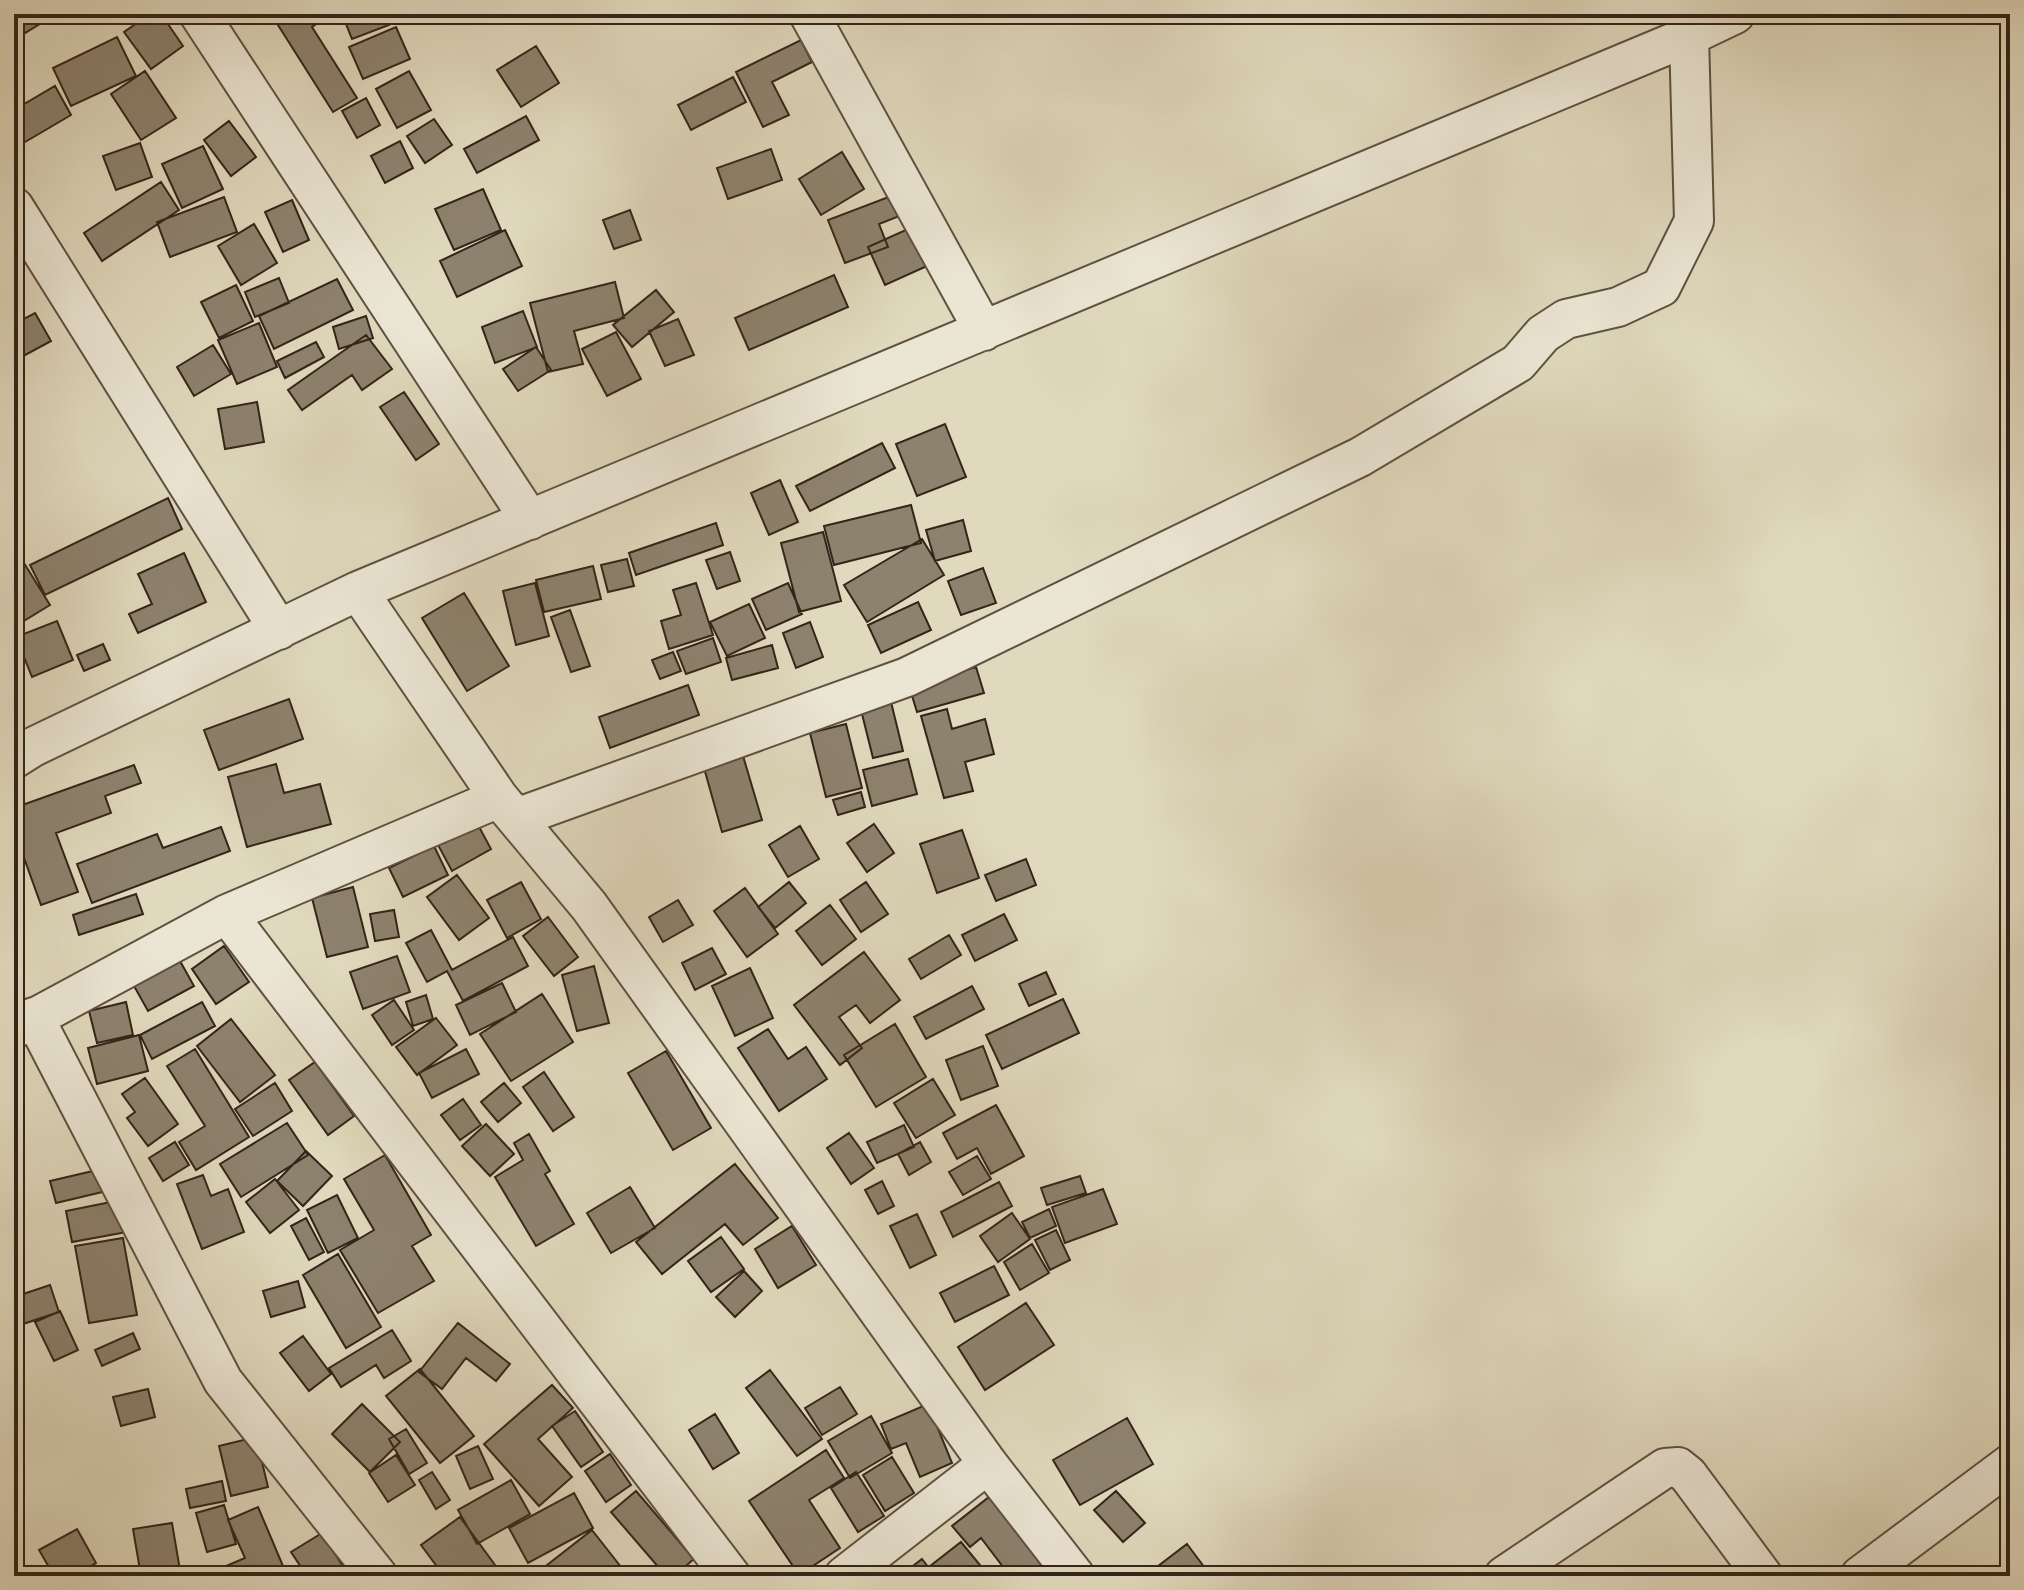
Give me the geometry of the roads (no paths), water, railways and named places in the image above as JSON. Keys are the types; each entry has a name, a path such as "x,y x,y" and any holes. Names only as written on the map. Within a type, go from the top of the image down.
{"street":[{"path":"199,14 530,520"},
{"path":"809,14 984,331"},
{"path":"14,759 33,747 358,591 1689,36 1735,14"},
{"path":"378,1576 223,1381 24,1023 227,914 507,808 907,677 1360,457 1518,363 1543,334 1566,319 1618,307 1661,287 1694,221 1689,36"},
{"path":"14,207 279,630"},
{"path":"358,591 507,808 589,906 988,1464 1075,1576"},
{"path":"227,914 731,1576"},
{"path":"844,1576 988,1464"},
{"path":"1860,1576 2010,1464"},
{"path":"1504,1576 1665,1468 1678,1467 1688,1475 1763,1576"}]}
